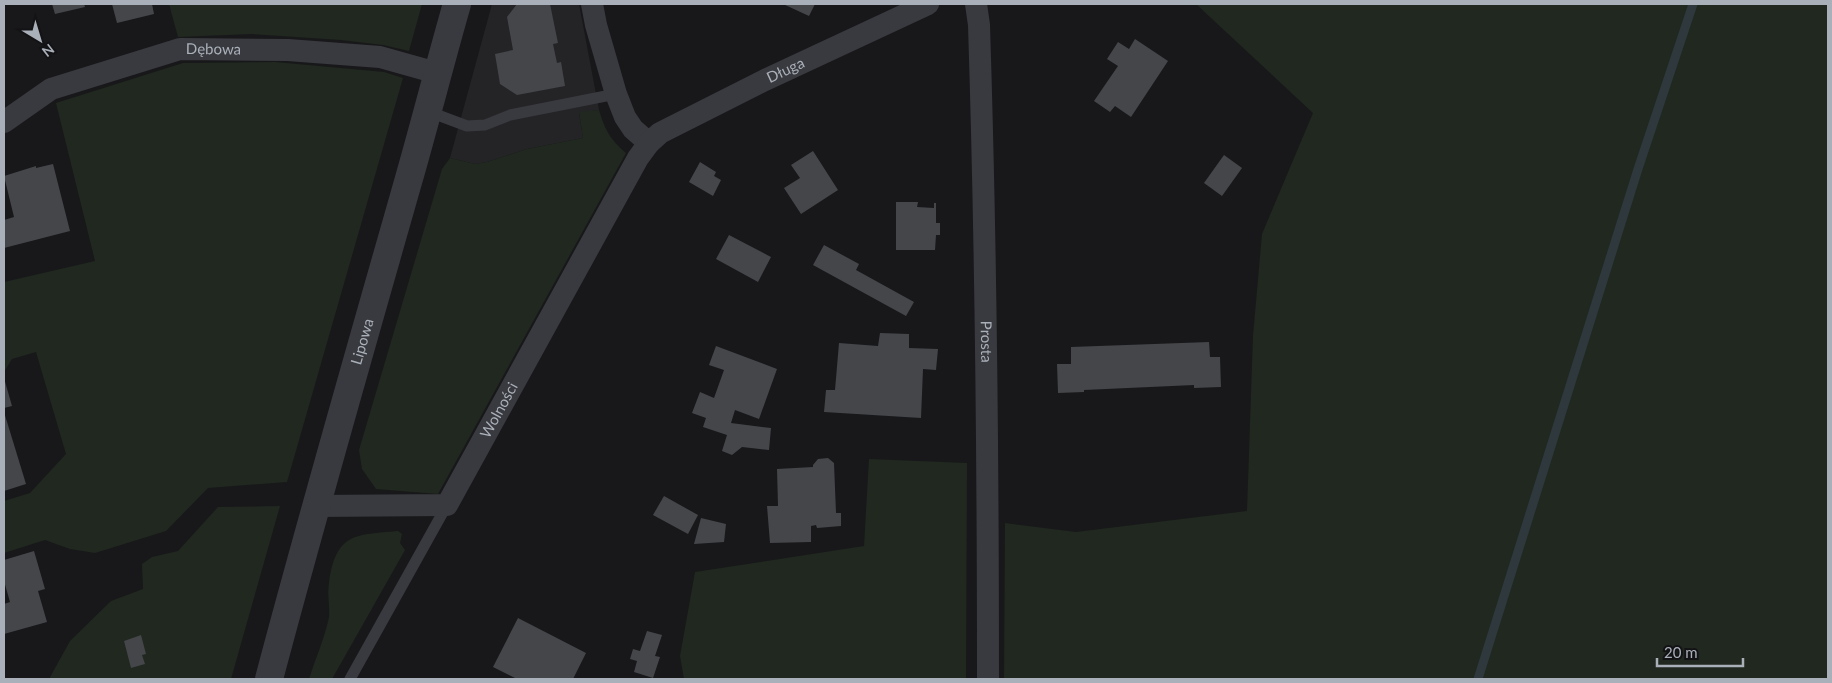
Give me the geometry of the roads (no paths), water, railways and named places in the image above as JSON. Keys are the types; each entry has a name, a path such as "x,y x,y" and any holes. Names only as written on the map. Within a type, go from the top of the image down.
{"street":[{"name":"Lipowa","path":"269,679 315,506 457,4"},
{"path":"592,4 596,25 625,118 633,129 649,143"},
{"name":"Długa","path":"649,143 660,133 765,80 928,4"},
{"name":"Prosta","path":"976,4 979,25 985,208 988,679"},
{"name":"Dębowa","path":"4,122 52,89 180,50 288,50 380,57 437,73"},
{"name":"Wolności","path":"447,505 638,158 649,143"},
{"path":"315,506 447,505"}],"lane":[{"path":"426,110 467,126 485,125 510,115 616,94"},
{"name":"Wolności","path":"350,679 447,505"}],"waterway":[{"path":"1478,679 1638,169 1693,4"}]}
